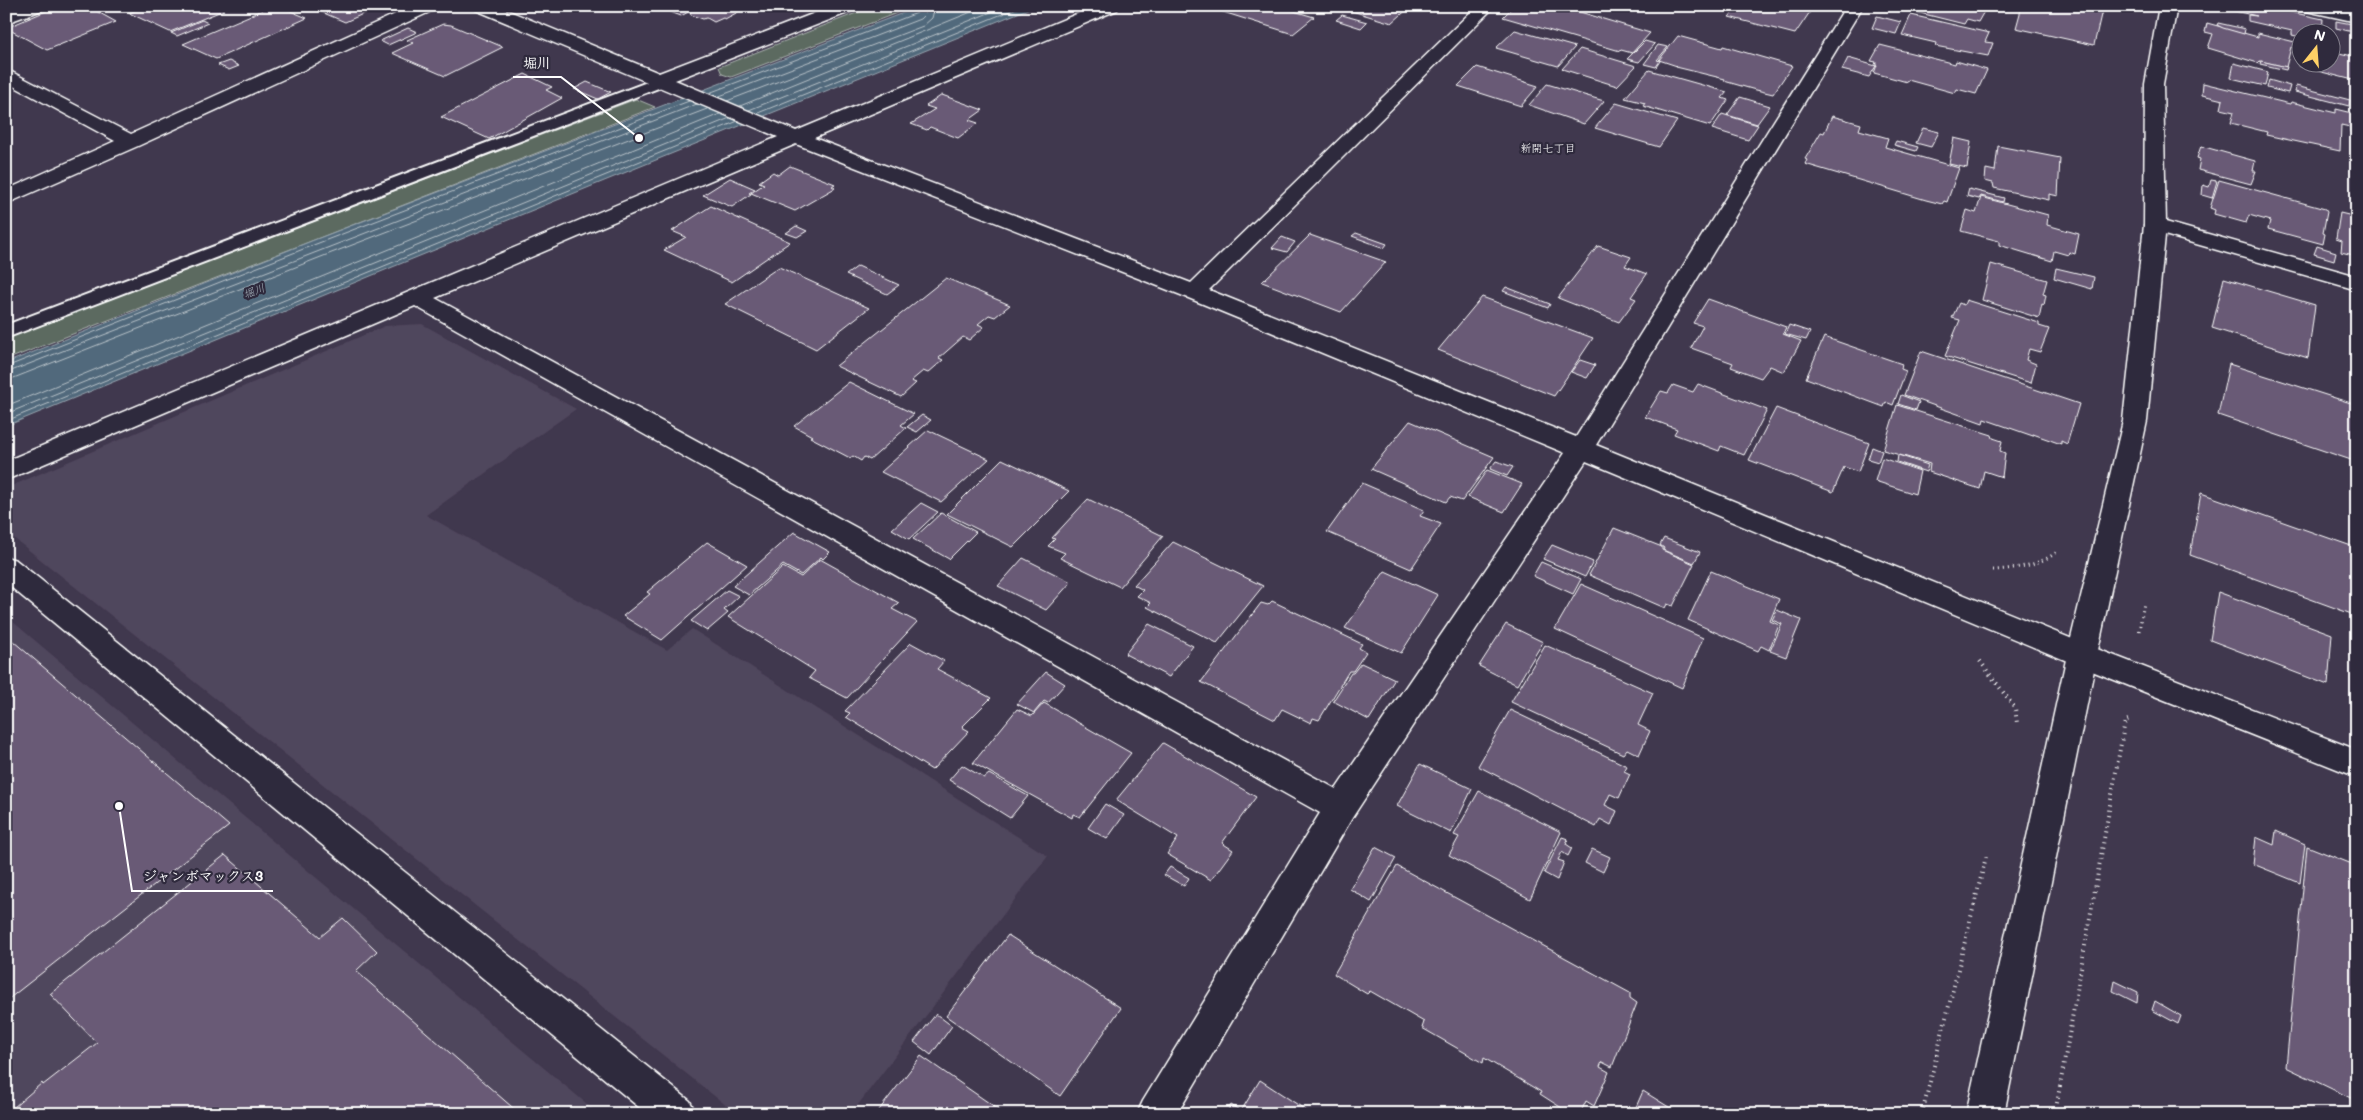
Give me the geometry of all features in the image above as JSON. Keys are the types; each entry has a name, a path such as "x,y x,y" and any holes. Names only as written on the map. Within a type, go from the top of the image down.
{"street":[{"path":"6,18 36,6"},
{"path":"6,198 428,6"},
{"path":"482,6 797,138 1194,292 2082,655 2357,764"},
{"path":"665,82 849,6"},
{"path":"6,471 1111,6"},
{"path":"1194,292 1487,6"},
{"path":"1156,1114 1342,808 1581,449 1854,6"},
{"path":"1985,1114 2082,655 2135,421 2155,225 2154,84 2168,6"},
{"path":"2308,6 2357,17"},
{"path":"6,74 130,142"},
{"path":"2155,225 2357,283"},
{"path":"416,297 1342,808"},
{"path":"6,567 677,1114"}],"lane":[{"path":"6,332 665,82"}],"path":[{"path":"1992,570 2009,569 2048,560 2060,550"},
{"path":"1978,658 2015,708 2018,731"},
{"path":"2055,1114 2125,721 2132,717"},
{"path":"1922,1114 1989,847"}],"shaded area":[{"path":"422,324 576,409 426,515 667,650 692,629 1048,856 851,1114 737,1114 6,532 6,491 9,487 385,326"},
{"path":"6,616 307,870 599,1114 6,1114"}],"green space":[{"path":"874,6 915,6 731,77 722,74 719,67"},
{"path":"636,99 655,107 6,360 6,338"}],"water":[{"path":"921,6 1035,6 6,426 6,363 314,240"}],"building":[{"path":"58,6 89,7 116,22 47,50 6,28"},
{"path":"147,6 216,6 224,10 170,32 129,13"},
{"path":"272,6 279,6 307,18 216,59 183,44"},
{"path":"315,6 381,6 345,22 312,8"},
{"path":"662,6 749,6 741,11 736,10 738,12 725,19 714,22 707,18 703,19 691,15 690,11 681,16 660,8"},
{"path":"1204,6 1277,6 1314,17 1293,34"},
{"path":"1335,6 1411,6 1392,23"},
{"path":"1514,6 1560,6 1650,33 1632,53 1620,51 1503,17"},
{"path":"1739,6 1814,6 1795,34 1729,17"},
{"path":"1920,6 1979,6 1986,8 1978,22 1967,19 1964,24 1916,12"},
{"path":"2022,6 2103,6 2094,45 2016,28"},
{"path":"2225,6 2262,6 2323,19 2323,22 2290,22 2290,31 2248,21 2248,15 2257,16 2225,9"},
{"path":"1342,15 1367,22 1361,28 1336,20"},
{"path":"1911,15 1989,33 1985,42 1993,43 1988,56 1935,46 1936,43 1902,35"},
{"path":"1877,16 1901,22 1896,34 1872,28"},
{"path":"202,20 208,23 177,36 171,33"},
{"path":"2336,21 2352,24 2353,32 2340,29 2340,22"},
{"path":"2207,23 2258,37 2258,33 2290,41 2290,51 2286,67 2260,61 2258,63 2208,48 2213,34 2205,32"},
{"path":"2218,23 2245,29 2244,34 2223,28 2217,25"},
{"path":"443,24 451,25 503,47 445,76 392,53 413,43 407,40"},
{"path":"408,28 417,32 388,45 380,41"},
{"path":"1515,30 1575,47 1558,66 1496,48"},
{"path":"1678,36 1722,48 1723,46 1792,66 1773,94 1752,89 1724,81 1725,79 1676,67 1659,60"},
{"path":"1645,41 1655,44 1639,62 1627,59"},
{"path":"1658,45 1668,47 1657,60 1660,61 1656,67 1644,64"},
{"path":"1880,45 1955,64 1956,61 1987,70 1976,94 1957,89 1955,93 1908,80 1907,82 1874,73 1877,65 1875,65 1876,62 1871,61"},
{"path":"1580,49 1636,66 1617,86 1562,69"},
{"path":"2340,53 2357,57 2357,81 2322,72 2340,72"},
{"path":"1848,58 1876,66 1869,77 1842,70"},
{"path":"229,61 239,66 229,70 218,65"},
{"path":"2261,61 2287,67 2286,70 2260,64"},
{"path":"2234,63 2268,72 2265,86 2231,78"},
{"path":"1477,67 1538,86 1521,106 1458,86"},
{"path":"1649,70 1727,92 1722,98 1728,100 1710,126 1643,106 1645,103 1625,98"},
{"path":"525,74 552,87 546,90 562,98 489,139 441,117"},
{"path":"2269,80 2290,86 2288,93 2267,88"},
{"path":"587,82 611,92 598,99 574,89"},
{"path":"2203,83 2290,104 2291,102 2336,113 2336,109 2357,114 2357,134 2350,132 2350,127 2341,125 2340,151 2266,135 2267,132 2231,123 2234,112 2221,109 2223,100 2202,95"},
{"path":"1547,84 1604,101 1584,124 1529,105"},
{"path":"2296,86 2350,100 2349,106 2295,92"},
{"path":"942,95 983,110 969,120 978,123 958,138 930,127 927,130 911,124 935,109 926,106"},
{"path":"1740,97 1770,106 1757,124 1727,115"},
{"path":"1616,103 1677,121 1659,147 1595,128"},
{"path":"1722,114 1758,125 1748,140 1712,129"},
{"path":"1832,116 1861,124 1859,130 1888,138 1885,147 1959,168 1947,202 1944,201 1942,204 1926,200 1805,164 1807,160 1805,159 1821,132 1824,133"},
{"path":"1923,128 1939,132 1931,147 1916,143"},
{"path":"1954,138 1971,142 1967,168 1949,164"},
{"path":"1896,141 1918,147 1916,151 1894,145"},
{"path":"1998,146 2060,158 2058,196 2049,194 2049,200 1994,188 1993,183 1985,181 1986,169 1995,171"},
{"path":"2201,146 2255,161 2253,171 2256,171 2251,184 2198,170 2200,159 2197,158"},
{"path":"790,166 835,184 832,186 835,188 795,211 751,193 764,184 759,182 773,172 778,175"},
{"path":"730,178 755,189 732,207 703,195"},
{"path":"2211,180 2217,181 2212,198 2202,195 2203,185 2209,187"},
{"path":"2219,180 2325,209 2327,212 2323,244 2268,229 2270,221 2249,215 2246,223 2214,214 2215,210 2210,208"},
{"path":"1969,189 2004,198 2003,202 1981,196 1979,199 1967,196"},
{"path":"1981,197 2048,215 2047,225 2079,234 2075,254 2069,252 2068,255 2054,251 2052,261 1999,245 1999,241 1961,231 1967,210 1976,213"},
{"path":"711,206 790,242 732,282 664,250 686,237 672,231"},
{"path":"2340,213 2357,217 2357,256 2341,252 2342,241 2336,239"},
{"path":"796,226 807,231 797,237 786,233"},
{"path":"1356,233 1387,244 1384,248 1352,236"},
{"path":"1310,235 1386,262 1341,312 1262,282"},
{"path":"1282,237 1295,242 1287,252 1272,248"},
{"path":"1598,246 1631,257 1625,266 1647,274 1631,297 1636,299 1619,322 1558,298"},
{"path":"2317,246 2336,252 2334,260 2314,254"},
{"path":"1991,264 2047,280 2043,294 2046,295 2044,305 2042,304 2039,318 1982,300"},
{"path":"858,266 899,285 887,294 846,275"},
{"path":"779,267 869,308 816,349 725,304"},
{"path":"2056,268 2094,277 2092,289 2054,278"},
{"path":"946,278 1010,305 995,317 989,315 978,324 984,327 969,340 963,337 939,358 943,360 928,373 923,371 911,381 916,383 901,397 836,366"},
{"path":"2224,278 2315,305 2308,358 2212,328"},
{"path":"1506,287 1550,304 1548,308 1503,291"},
{"path":"1482,297 1593,338 1554,396 1438,350"},
{"path":"1708,299 1786,327 1783,334 1801,341 1784,372 1770,366 1761,378 1731,367 1733,363 1691,348 1703,326 1693,323"},
{"path":"1966,300 2039,323 2039,326 2049,329 2040,352 2029,349 2026,360 2036,364 2031,383 1945,356 1960,320 1952,318 1959,303 1964,305"},
{"path":"1789,325 1810,332 1806,340 1785,334"},
{"path":"1824,337 1902,364 1901,369 1906,371 1893,405 1886,402 1884,407 1806,378"},
{"path":"1921,351 2079,404 2067,444 2061,441 2061,444 2033,434 2033,436 1984,419 1983,423 1904,395"},
{"path":"1580,360 1595,365 1587,378 1571,372"},
{"path":"2229,364 2357,405 2357,462 2218,415"},
{"path":"849,382 914,414 901,425 906,428 870,460 864,457 861,461 853,456 850,458 810,437 812,436 794,426"},
{"path":"1698,384 1767,410 1744,455 1721,446 1719,451 1674,434 1677,429 1645,417 1661,391 1668,393 1673,385 1693,392"},
{"path":"1901,395 1919,402 1916,410 1898,404"},
{"path":"1897,405 1992,435 1993,438 2002,441 2000,451 2005,453 2002,477 1984,471 1980,489 1929,472 1930,464 1883,450"},
{"path":"1776,408 1869,443 1858,472 1844,467 1833,492 1749,460"},
{"path":"922,415 931,420 917,432 907,427"},
{"path":"1410,421 1494,457 1462,501 1450,497 1446,502 1371,469"},
{"path":"928,430 989,459 941,502 881,472"},
{"path":"1872,447 1882,451 1878,462 1868,459"},
{"path":"1898,455 1928,465 1926,472 1897,462"},
{"path":"1882,458 1920,471 1915,494 1875,481"},
{"path":"1002,459 1069,491 1013,547 947,514"},
{"path":"1496,461 1513,467 1507,476 1490,469"},
{"path":"1487,470 1522,484 1504,512 1468,497"},
{"path":"1362,483 1424,510 1420,516 1441,524 1411,569 1327,532"},
{"path":"2201,493 2357,548 2357,616 2190,555"},
{"path":"1088,499 1163,536 1120,587 1060,558 1065,553 1048,546 1055,539 1052,538"},
{"path":"921,503 938,512 909,539 892,529"},
{"path":"941,513 976,532 949,559 913,539"},
{"path":"1614,528 1662,547 1662,550 1694,564 1673,606 1667,604 1665,608 1589,575"},
{"path":"794,532 830,552 823,559 821,557 801,575 783,565 749,595 733,586"},
{"path":"1664,538 1700,552 1694,563 1663,550 1664,548 1660,545"},
{"path":"707,542 747,565 662,640 623,616 650,594 647,592"},
{"path":"1173,542 1263,586 1217,643 1147,607 1151,603 1137,596 1143,590 1134,585"},
{"path":"1552,545 1593,562 1585,577 1543,559"},
{"path":"1023,558 1071,582 1046,610 998,586"},
{"path":"820,559 899,603 892,609 917,622 847,698 809,678 815,671 728,617 783,567 801,577"},
{"path":"1541,562 1581,579 1573,594 1533,576"},
{"path":"1385,571 1438,595 1401,653 1345,628"},
{"path":"1711,571 1779,599 1770,621 1779,625 1769,650 1761,646 1758,651 1688,620"},
{"path":"1581,584 1703,638 1682,688 1555,629"},
{"path":"727,590 739,596 724,610 728,613 707,631 691,621"},
{"path":"2218,592 2332,634 2328,685 2210,640"},
{"path":"1272,601 1362,644 1359,648 1366,652 1353,671 1349,671 1319,720 1313,718 1311,723 1282,709 1275,720 1201,682 1261,603 1268,605"},
{"path":"1777,610 1801,620 1786,657 1770,651 1782,624 1772,620"},
{"path":"1149,624 1193,646 1169,677 1125,654"},
{"path":"1506,624 1543,642 1517,685 1479,666"},
{"path":"6,635 229,826 6,1001"},
{"path":"911,643 944,661 937,669 991,698 962,727 969,731 932,770 846,717 850,713 845,711"},
{"path":"1545,645 1653,693 1638,725 1650,731 1639,755 1627,749 1623,754 1511,702"},
{"path":"1361,663 1395,679 1369,720 1333,701 1351,673"},
{"path":"1046,672 1065,684 1048,703 1044,701 1034,713 1017,704"},
{"path":"1044,703 1131,753 1080,817 1073,814 1072,818 973,763 1017,709 1032,716"},
{"path":"1510,710 1627,766 1624,771 1630,774 1619,798 1610,794 1605,805 1617,811 1611,825 1600,819 1596,827 1478,766"},
{"path":"1163,743 1256,797 1222,843 1233,850 1211,880 1167,854 1178,838 1116,800"},
{"path":"1420,764 1472,789 1451,833 1397,806"},
{"path":"962,765 984,778 989,774 1028,796 1010,818 949,780"},
{"path":"1479,791 1561,832 1530,899 1449,855 1459,837 1454,835"},
{"path":"1105,804 1124,815 1107,839 1088,828"},
{"path":"2276,831 2305,844 2300,883 2253,864 2256,837 2274,845"},
{"path":"1562,837 1568,839 1566,844 1572,848 1568,856 1562,852 1558,860 1564,862 1557,880 1544,873"},
{"path":"2307,846 2357,866 2357,1101 2286,1067"},
{"path":"1375,847 1396,858 1371,902 1350,889"},
{"path":"1592,849 1610,857 1603,872 1585,863"},
{"path":"225,855 320,937 343,918 377,951 356,971 520,1114 6,1114 42,1083 43,1085 97,1043 50,994"},
{"path":"1397,866 1630,993 1630,998 1637,1003 1612,1067 1602,1062 1600,1067 1609,1072 1594,1106 1586,1101 1580,1114 1571,1114 1540,1094 1541,1092 1484,1058 1483,1063 1422,1028 1424,1022 1370,991 1367,994 1334,974"},
{"path":"1170,867 1189,878 1184,886 1164,875"},
{"path":"1008,935 1121,1008 1060,1096 946,1016"},
{"path":"2115,981 2138,992 2137,1003 2113,991"},
{"path":"2155,1001 2181,1016 2178,1024 2152,1010"},
{"path":"936,1014 952,1026 931,1055 914,1042"},
{"path":"921,1056 1005,1114 876,1114"},
{"path":"1260,1080 1312,1114 1226,1114 1231,1105 1241,1111"},
{"path":"1643,1091 1680,1114 1633,1114"}],"place":[{"name":"堀川","path":"639,138"},
{"name":"ジャンボマックス3","path":"119,806"}],"district":[{"name":"新開七丁目","path":"1548,148"}]}
